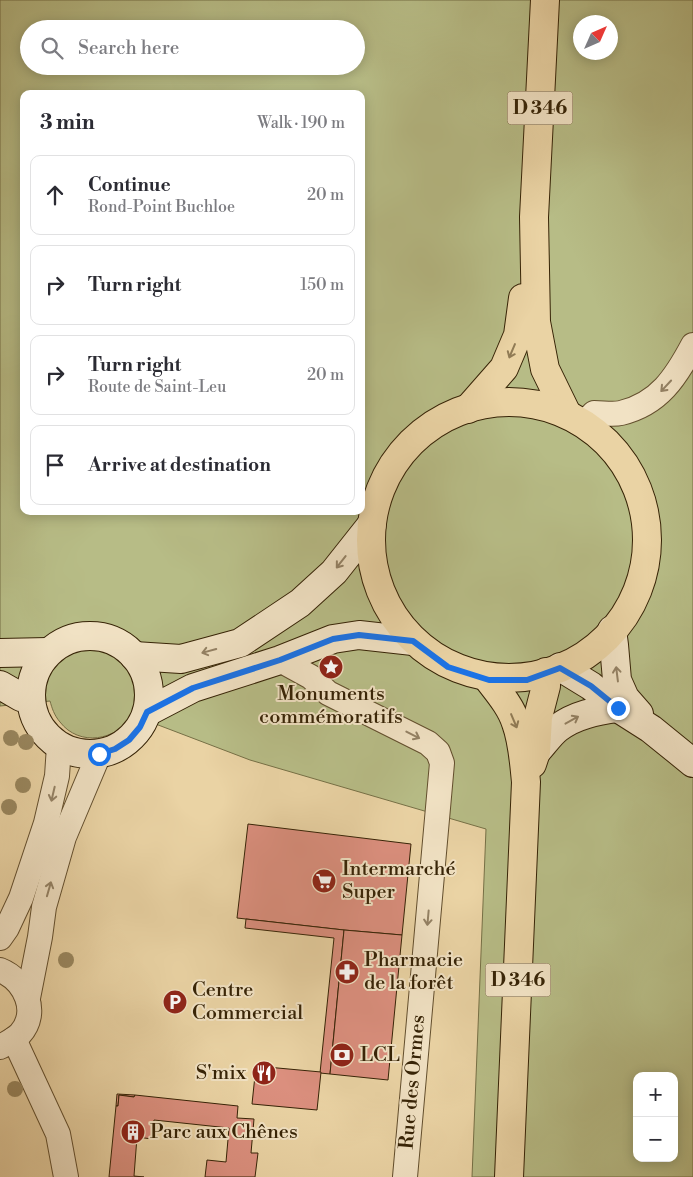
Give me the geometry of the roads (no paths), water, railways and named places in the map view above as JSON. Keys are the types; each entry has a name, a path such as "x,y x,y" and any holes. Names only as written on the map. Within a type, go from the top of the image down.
{"main road":[{"name":"D 346","path":"545,0 534,217 536,322 545,369 575,417"},
{"name":"D 346","path":"468,409 504,368 518,335 534,217"},
{"path":"500,403 534,404 575,417 615,448 636,482 647,520 646,560 634,598 612,630 588,652 553,670 527,680 489,680 448,667 413,641 388,605 372,564 372,524 376,502 383,483 404,450 433,425 468,409 500,403"},
{"path":"134,656 181,659 240,643 300,603 334,572 372,524"},
{"path":"612,630 617,680 625,698 651,729"},
{"path":"147,712 193,688 280,660 333,639 359,635 413,641"},
{"path":"0,653 48,652 79,637 99,636 118,643 134,656 145,673 149,692 147,712 140,727 129,740 115,749 99,754 78,753 59,746 34,715 30,695 34,675 48,652"},
{"name":"D 346","path":"526,782 536,752 538,717 546,686 553,670"},
{"path":"553,670 591,686 618,708 651,729 693,763"},
{"name":"D 346","path":"489,680 504,700 516,722 521,741 526,782 509,1177"},
{"path":"0,685 21,697 30,695"},
{"path":"536,752 557,729 576,717 618,708"}],"street":[{"path":"575,417 594,413 620,414 637,408 666,388 679,371 693,345"},
{"name":"Rue des Ormes","path":"280,660 311,677 328,693 428,743 438,752 442,762 405,1177"},
{"path":"0,938 7,928 21,898 46,823 57,776 59,746"},
{"path":"28,998 46,898 64,837 99,754"},
{"path":"0,970 9,974 20,985 28,998 30,1007 28,1020 22,1032 7,1043 58,1134 66,1177"}],"place":[{"name":"Monuments commémoratifs","path":"331,667"},
{"name":"Intermarché Super","path":"324,881"},
{"name":"Pharmacie de la forêt","path":"347,972"},
{"name":"Centre Commercial","path":"175,1002"},
{"name":"LCL","path":"342,1055"},
{"name":"S'mix","path":"264,1073"},
{"name":"Parc aux Chênes","path":"133,1132"}]}
